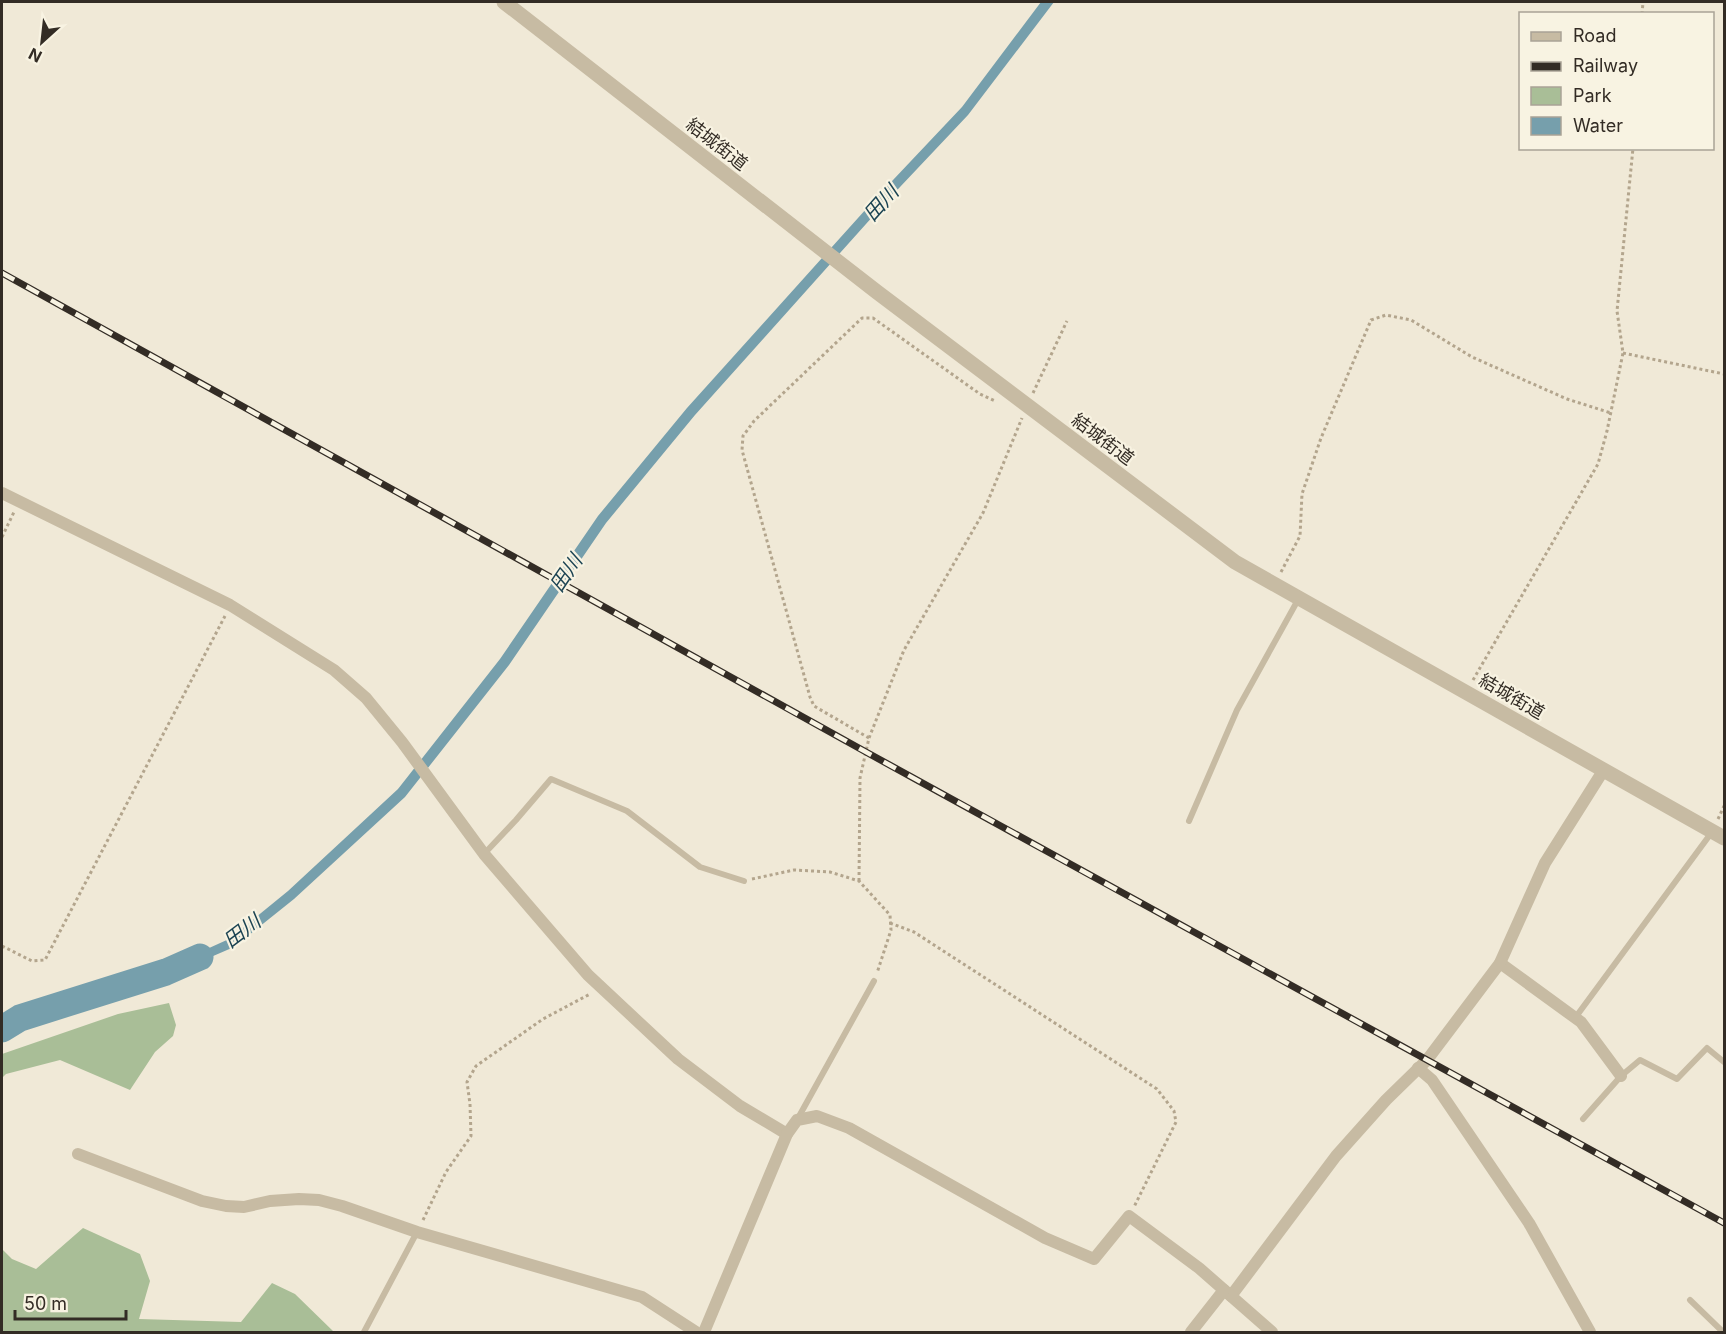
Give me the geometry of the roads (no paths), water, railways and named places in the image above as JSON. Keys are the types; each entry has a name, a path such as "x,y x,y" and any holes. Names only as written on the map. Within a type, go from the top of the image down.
{"street":[{"name":"結城街道","path":"504,2 1026,408 1235,561 1718,835"},
{"path":"2,493 230,605 334,670 366,698 402,742 484,854 588,975 678,1059 741,1106 788,1134"},
{"path":"1191,1332 1228,1293 1336,1156 1386,1100 1427,1060 1500,963 1545,863 1603,771"},
{"path":"1500,963 1581,1022 1621,1076"},
{"path":"1418,1068 1432,1080 1529,1223 1590,1332"},
{"path":"704,1332 788,1134 797,1120 817,1116 849,1128 1045,1238 1094,1259 1129,1216 1198,1268 1272,1332"},
{"path":"78,1154 202,1201 226,1206 244,1207 270,1202 319,1200 417,1232 642,1297 696,1332"}],"lane":[{"path":"1189,821 1237,710 1299,598"},
{"path":"484,854 551,779 627,811 700,867 744,881"},
{"path":"1575,1018 1718,835"},
{"path":"797,1120 874,981"},
{"path":"1583,1119 1621,1076 1640,1060 1677,1079 1707,1048 1725,1062"},
{"path":"364,1332 417,1232"},
{"path":"1690,1300 1723,1332"}],"water":[{"path":"1041,2 1054,2 968,115 883,205 695,415 606,523 509,665 405,797 294,899 234,947 167,976 165,968 229,939 288,891 398,789 500,659 598,516 687,408 876,198 962,107"}],"waterway":[{"name":"田川","path":"2,1029 20,1018 166,972 200,957"}],"railway":[{"path":"2,273 866,752 1724,1223"}]}
